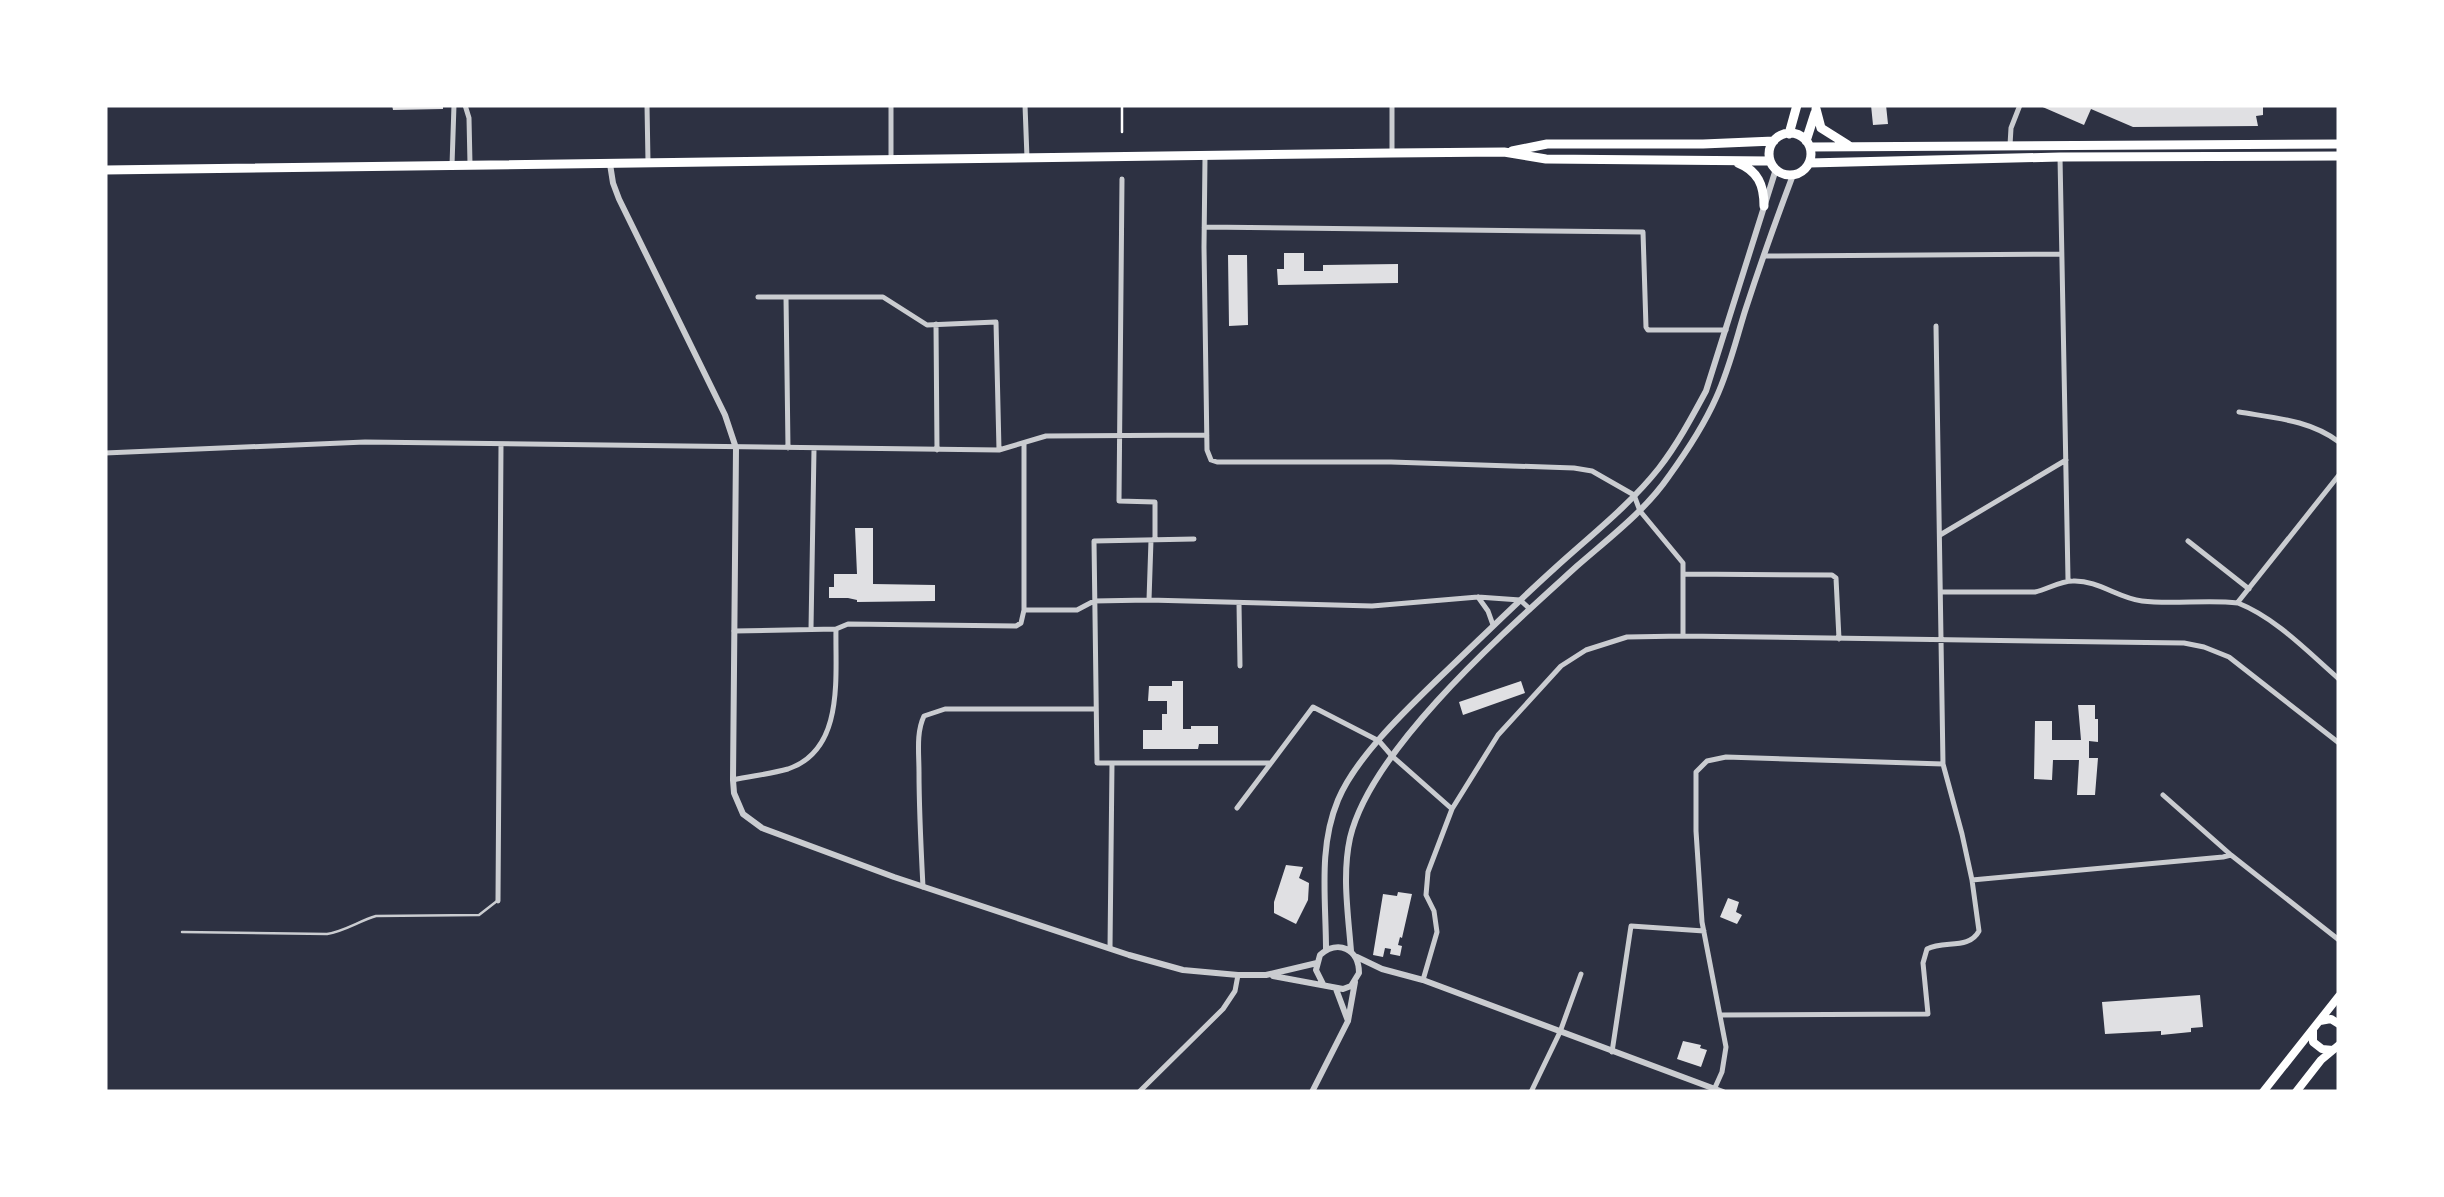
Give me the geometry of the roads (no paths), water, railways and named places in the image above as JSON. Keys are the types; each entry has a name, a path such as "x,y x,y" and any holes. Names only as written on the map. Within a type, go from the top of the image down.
{"main road":[{"path":"1789,134 1797,105"},
{"path":"105,170 1504,152 1546,159 1731,160 1773,165 1786,175 1793,175 1809,163 1808,144 1816,107"},
{"path":"1816,107 1818,122 1825,132 1852,148"},
{"path":"1773,165 1769,154 1774,141 1789,134 1799,135 1808,144 1852,148 2339,144"},
{"path":"1504,152 1547,144 1774,141"},
{"path":"1809,163 2339,156"},
{"path":"1731,160 1747,167 1760,180 1764,206"},
{"path":"2263,1092 2339,996"},
{"path":"2320,1021 2331,1019 2339,1024"},
{"path":"2312,1030 2317,1046 2337,1048"},
{"path":"2296,1092 2321,1060 2337,1048"}],"street":[{"path":"452,165 454,105"},
{"path":"464,105 470,164"},
{"path":"647,105 648,162"},
{"path":"891,105 891,158"},
{"path":"1025,105 1028,158"},
{"path":"1392,105 1392,152"},
{"path":"2010,146 2011,128 2020,105"},
{"path":"1206,155 1209,455 1217,462 1392,462 1592,471 1634,495 1640,511 1683,563 1682,636"},
{"path":"2060,158 2068,580"},
{"path":"610,163 618,200 725,415 736,448 733,780 743,814 775,834 923,887 1183,970 1266,975 1343,989 1357,977 1382,969"},
{"path":"1323,984 1318,978 1317,963 1326,950 1327,836 1339,797 1379,741 1419,698 1659,468 1706,390 1764,206 1773,165"},
{"path":"1312,1092 1348,1020 1357,977 1345,874 1350,837 1360,807 1392,756 1426,715 1530,609 1640,511 1667,479 1711,408 1726,372 1793,175"},
{"path":"1122,179 1119,501 1155,502 1149,600"},
{"path":"1204,227 1643,232 1646,328 1726,330"},
{"path":"1763,256 2061,254"},
{"path":"758,297 883,297 927,325 996,322 1000,450"},
{"path":"786,297 788,448"},
{"path":"936,324 937,450"},
{"path":"1720,1015 1928,1014 1923,962 1927,950 1976,937 1972,880 1943,764 1936,326"},
{"path":"2239,412 2299,422 2323,430 2339,442"},
{"path":"105,453 365,442 1000,450 1046,436 1208,435"},
{"path":"734,631 836,629 848,624 1016,626 1024,610 1024,444"},
{"path":"498,901 501,445"},
{"path":"811,629 814,449"},
{"path":"1939,536 2066,460"},
{"path":"2238,603 2339,476"},
{"path":"1194,539 1094,540 1097,763 1271,763"},
{"path":"2188,540 2249,589"},
{"path":"1684,574 1832,574 1836,578 1839,639"},
{"path":"1941,592 2035,592 2068,580 2093,583 2138,601 2238,603 2287,634 2339,679"},
{"path":"1024,610 1076,610 1094,601 1372,606 1478,596 1520,600 1530,609"},
{"path":"1478,596 1493,626"},
{"path":"1239,603 1240,666"},
{"path":"733,780 786,769 816,749 834,710 836,629"},
{"path":"1423,980 1437,932 1425,884 1452,810 1498,735 1561,666 1610,640 1682,636 2184,643 2204,646 2229,657 2339,743"},
{"path":"1236,808 1313,707 1379,741 1452,810"},
{"path":"923,887 919,726 924,716 945,709 1096,709"},
{"path":"1326,950 1344,947 1382,969 1423,980 1717,1091 1725,1059 1704,931 1694,795 1696,772 1707,762 1726,757 1943,764"},
{"path":"1110,948 1112,763"},
{"path":"2162,796 2339,940"},
{"path":"1972,880 2231,854"},
{"path":"1612,1052 1632,926 1704,931"},
{"path":"1266,975 1317,963"},
{"path":"1531,1092 1582,974"},
{"path":"1139,1092 1224,1009 1235,991 1238,976"},
{"path":"1336,989 1348,1020"}],"lane":[{"path":"182,932 327,934 376,916 479,915 498,901"}]}
